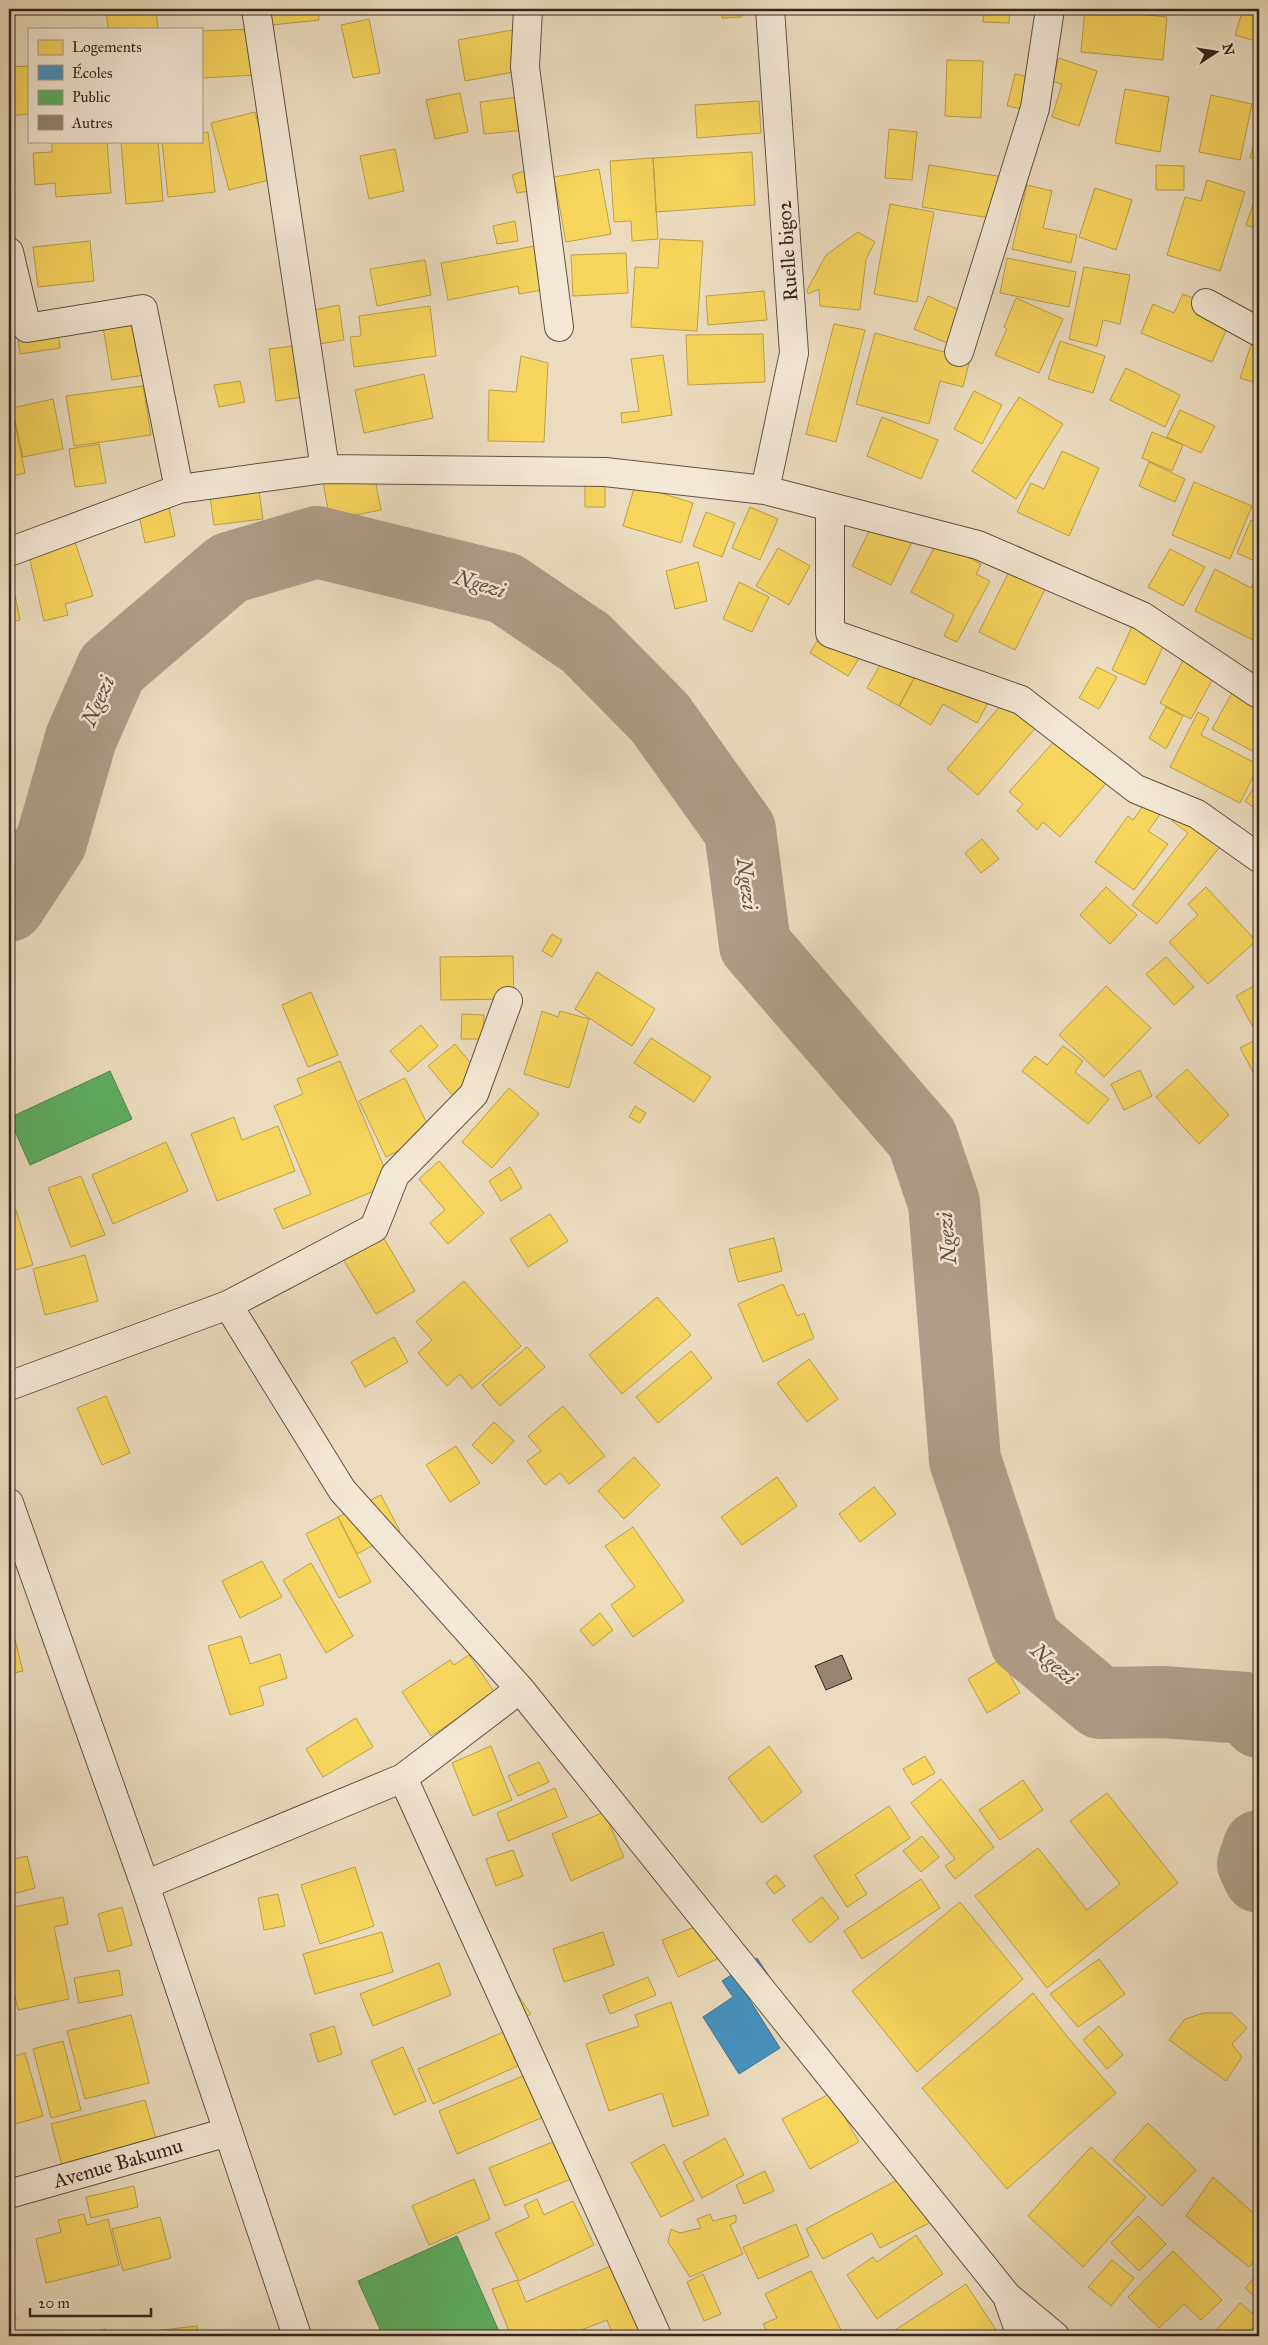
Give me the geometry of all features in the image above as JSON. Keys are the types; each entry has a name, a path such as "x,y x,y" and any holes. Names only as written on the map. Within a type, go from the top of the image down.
{"street":[{"path":"256,9 325,469"},
{"path":"528,9 525,67 559,327"},
{"name":"Ruelle bigo2","path":"765,490 794,353 770,9"},
{"path":"959,352 1035,108 1050,9"},
{"path":"9,252 18,329 143,309 179,489"},
{"path":"1206,303 1259,332"},
{"path":"9,552 179,489 325,469 605,472 765,490 978,545 1142,616 1257,693 1259,688"},
{"path":"830,507 830,632 1021,700 1136,790 1198,814 1259,858"},
{"path":"9,1386 228,1305 374,1228 395,1175 474,1094 508,1001"},
{"path":"228,1305 342,1490 520,1689 1007,2296 1055,2336"},
{"path":"9,1503 145,1885 297,2336"},
{"path":"145,1885 403,1778 520,1689"},
{"path":"403,1778 657,2336"},
{"name":"Avenue Bakumu","path":"9,2194 228,2132"},
{"path":"1007,2296 1021,2336"}],"building: Logements":[{"path":"106,9 156,9 158,28 108,28"},
{"path":"271,9 318,9 319,20 272,25"},
{"path":"355,9 387,9 356,15"},
{"path":"438,9 457,9 439,13"},
{"path":"722,9 740,9 741,17 722,18"},
{"path":"984,9 1010,9 1009,23 983,22"},
{"path":"1085,9 1167,17 1163,60 1081,52"},
{"path":"1195,9 1237,9 1237,13 1195,11"},
{"path":"1243,9 1259,9 1259,42 1235,35"},
{"path":"369,19 380,73 353,78 341,25"},
{"path":"255,29 257,75 202,78 202,31"},
{"path":"512,30 519,71 465,81 458,40"},
{"path":"1059,58 1097,71 1079,126 1052,117 1062,84 1052,81"},
{"path":"947,60 983,61 981,118 945,116"},
{"path":"28,66 28,114 9,116 9,67"},
{"path":"1015,74 1040,79 1032,111 1007,106"},
{"path":"1125,89 1169,97 1160,152 1115,143"},
{"path":"460,93 468,132 435,139 426,100"},
{"path":"533,95 537,129 484,134 480,102"},
{"path":"1211,95 1252,104 1240,160 1199,152"},
{"path":"759,101 761,133 697,138 695,105"},
{"path":"255,112 273,179 229,190 211,123"},
{"path":"1259,124 1259,161 1250,158"},
{"path":"889,129 917,132 912,180 885,178"},
{"path":"208,132 215,192 168,197 162,142 202,142 202,133"},
{"path":"52,142 107,142 111,193 56,197 55,183 35,185 33,153 52,152"},
{"path":"121,142 158,142 163,201 126,204"},
{"path":"395,149 404,191 369,199 360,156"},
{"path":"752,152 755,205 656,212 653,158"},
{"path":"653,158 658,239 632,241 631,221 614,222 610,161"},
{"path":"929,165 1010,178 1002,220 922,207"},
{"path":"1156,165 1184,166 1184,190 1156,190"},
{"path":"531,169 535,190 517,193 512,175"},
{"path":"599,169 611,234 566,242 554,177"},
{"path":"1207,180 1245,192 1220,271 1167,255 1185,197 1201,201"},
{"path":"1027,185 1052,191 1043,228 1077,235 1071,263 1012,249"},
{"path":"1259,187 1259,229 1246,225"},
{"path":"1095,188 1132,200 1116,250 1079,237"},
{"path":"890,204 934,212 917,302 874,294"},
{"path":"515,221 518,241 497,244 493,226"},
{"path":"858,232 875,242 866,259 860,310 820,306 819,289 808,294 807,290 826,255"},
{"path":"660,239 703,241 697,331 631,327 635,267 658,268"},
{"path":"90,241 94,281 38,287 33,247"},
{"path":"546,244 554,288 519,294 518,286 448,300 441,263"},
{"path":"1259,244 1259,260 1254,257 1254,246"},
{"path":"626,253 628,293 573,296 571,255"},
{"path":"1007,258 1076,272 1069,307 1000,293"},
{"path":"425,260 431,295 377,306 370,269"},
{"path":"1084,267 1130,275 1120,324 1103,320 1097,346 1069,339"},
{"path":"764,291 767,320 708,325 706,296"},
{"path":"1183,294 1233,315 1212,362 1141,333 1153,304 1174,313"},
{"path":"928,296 966,313 952,345 914,329"},
{"path":"1016,298 1063,319 1039,373 995,355 1007,329 1004,327"},
{"path":"339,305 344,340 319,344 314,310"},
{"path":"430,306 436,356 354,367 350,337 361,336 359,316"},
{"path":"143,321 151,374 112,380 103,327"},
{"path":"57,324 60,348 20,354 17,329"},
{"path":"834,324 865,330 836,442 806,434"},
{"path":"875,333 970,359 963,387 940,381 929,424 856,404"},
{"path":"1255,333 1259,334 1259,384 1240,378"},
{"path":"763,334 765,382 688,385 686,335"},
{"path":"1060,341 1105,356 1093,393 1048,379"},
{"path":"308,344 316,395 276,401 269,349"},
{"path":"663,355 672,415 622,423 621,413 639,411 631,359"},
{"path":"521,356 548,363 544,442 488,441 489,390 516,392"},
{"path":"1126,368 1180,395 1165,427 1110,400"},
{"path":"424,374 433,418 364,433 355,390"},
{"path":"240,381 245,402 219,407 214,385"},
{"path":"143,386 151,435 74,446 66,396"},
{"path":"974,391 1002,405 982,444 954,429"},
{"path":"1019,397 1063,424 1016,499 972,471"},
{"path":"53,399 63,449 23,457 12,408"},
{"path":"12,408 25,473 9,477 9,409"},
{"path":"1180,410 1215,426 1201,453 1167,437"},
{"path":"882,417 938,440 921,479 867,456"},
{"path":"1152,432 1183,445 1172,471 1142,458"},
{"path":"99,444 106,483 75,487 69,449"},
{"path":"1062,451 1099,468 1069,536 1017,512 1031,483 1044,489"},
{"path":"1149,462 1185,479 1175,502 1139,486"},
{"path":"372,463 381,510 330,520 321,472"},
{"path":"585,481 605,482 605,507 585,507"},
{"path":"1194,482 1252,506 1230,559 1172,535"},
{"path":"258,484 263,519 214,525 209,490"},
{"path":"635,485 693,503 681,543 623,526"},
{"path":"167,499 175,536 145,543 137,506"},
{"path":"750,507 778,519 760,560 732,548"},
{"path":"706,512 735,523 722,557 693,546"},
{"path":"875,519 914,538 891,585 852,566"},
{"path":"1251,520 1259,524 1259,563 1237,553"},
{"path":"75,542 93,596 65,604 68,615 44,621 29,556"},
{"path":"937,542 981,564 976,574 990,581 957,642 944,636 954,615 911,592"},
{"path":"778,548 810,566 789,605 756,586"},
{"path":"1170,549 1205,567 1183,606 1148,587"},
{"path":"698,562 707,601 675,609 666,571"},
{"path":"1014,562 1050,579 1015,650 979,632"},
{"path":"1215,569 1251,588 1256,578 1259,579 1259,643 1195,611"},
{"path":"739,582 769,597 752,632 723,619"},
{"path":"13,585 20,620 9,622 9,586"},
{"path":"1134,622 1168,636 1145,685 1112,670"},
{"path":"826,626 864,650 848,676 810,653"},
{"path":"892,644 923,662 899,706 867,688"},
{"path":"1190,648 1221,664 1191,719 1160,703"},
{"path":"923,662 994,692 977,723 943,704 931,725 899,706"},
{"path":"1097,667 1117,677 1099,709 1079,698"},
{"path":"1233,691 1259,707 1259,738 1252,751 1212,729"},
{"path":"1012,692 1043,719 978,795 947,769"},
{"path":"1166,707 1183,716 1166,749 1149,738"},
{"path":"1198,712 1209,718 1201,735 1259,765 1240,803 1170,767"},
{"path":"1057,738 1107,782 1060,837 1043,822 1037,830 1017,811 1023,804 1009,792"},
{"path":"1259,780 1259,812 1245,801"},
{"path":"1191,798 1232,832 1157,924 1132,905 1188,833 1172,821"},
{"path":"1148,799 1164,809 1148,831 1168,844 1134,890 1095,862 1128,816 1133,820"},
{"path":"982,839 999,859 981,873 965,853"},
{"path":"1106,887 1137,915 1110,944 1080,915"},
{"path":"1206,887 1256,941 1208,984 1169,942 1198,915 1188,904"},
{"path":"552,934 562,940 552,957 542,951"},
{"path":"513,956 514,999 441,1000 440,957"},
{"path":"1166,957 1194,987 1174,1005 1146,974"},
{"path":"597,972 655,1009 632,1046 575,1009"},
{"path":"1259,983 1259,1038 1236,996"},
{"path":"1106,986 1151,1028 1104,1077 1059,1035"},
{"path":"311,992 338,1055 308,1067 282,1005"},
{"path":"542,1011 558,1017 560,1011 589,1019 569,1088 524,1074"},
{"path":"462,1014 484,1015 483,1039 461,1039"},
{"path":"421,1025 438,1046 408,1072 390,1051"},
{"path":"651,1038 711,1077 694,1102 634,1063"},
{"path":"1259,1038 1259,1083 1240,1048"},
{"path":"455,1044 485,1081 458,1102 428,1066"},
{"path":"1063,1046 1083,1061 1075,1072 1109,1099 1088,1124 1022,1071 1035,1056 1047,1065"},
{"path":"340,1061 391,1184 283,1229 274,1209 311,1194 274,1106 303,1094 297,1079"},
{"path":"1187,1069 1229,1115 1199,1144 1156,1097"},
{"path":"1140,1070 1152,1096 1124,1110 1111,1084"},
{"path":"405,1078 432,1134 386,1157 359,1101"},
{"path":"509,1088 539,1114 492,1168 462,1142"},
{"path":"635,1106 646,1113 640,1123 629,1117"},
{"path":"234,1117 242,1140 278,1126 295,1171 217,1201 191,1134"},
{"path":"166,1142 188,1191 113,1224 92,1175"},
{"path":"1259,1151 1259,1174 1257,1173"},
{"path":"439,1161 484,1213 448,1244 430,1223 445,1210 419,1179"},
{"path":"510,1167 522,1188 501,1201 489,1181"},
{"path":"81,1176 105,1235 71,1247 48,1188"},
{"path":"16,1210 33,1265 9,1272 9,1213"},
{"path":"550,1214 568,1241 528,1267 510,1239"},
{"path":"373,1220 415,1291 376,1314 334,1244"},
{"path":"774,1238 782,1271 738,1282 729,1249"},
{"path":"85,1255 98,1301 45,1315 33,1269"},
{"path":"464,1281 521,1346 472,1389 460,1374 447,1386 418,1353 432,1340 416,1322"},
{"path":"783,1284 797,1316 804,1313 814,1338 763,1362 738,1304"},
{"path":"657,1297 691,1335 622,1394 589,1355"},
{"path":"394,1337 408,1362 365,1387 351,1362"},
{"path":"527,1347 545,1367 500,1406 482,1385"},
{"path":"691,1351 712,1378 658,1423 636,1397"},
{"path":"809,1359 838,1399 807,1422 777,1383"},
{"path":"106,1396 130,1453 102,1465 77,1408"},
{"path":"563,1406 605,1456 569,1484 560,1473 545,1485 527,1461 541,1451 528,1436"},
{"path":"494,1422 514,1441 492,1464 472,1445"},
{"path":"456,1446 480,1483 450,1502 426,1465"},
{"path":"634,1457 660,1485 624,1519 598,1491"},
{"path":"777,1477 797,1506 742,1545 721,1517"},
{"path":"874,1487 896,1514 860,1542 839,1514"},
{"path":"381,1495 400,1531 357,1554 338,1517"},
{"path":"338,1517 371,1582 339,1598 306,1534"},
{"path":"633,1527 684,1601 633,1637 611,1605 635,1587 605,1546"},
{"path":"262,1561 282,1597 240,1618 222,1581"},
{"path":"311,1563 353,1636 326,1653 283,1580"},
{"path":"600,1613 613,1630 593,1646 580,1630"},
{"path":"9,1621 23,1671 9,1674"},
{"path":"241,1636 250,1664 280,1654 287,1678 259,1687 264,1705 230,1715 208,1646"},
{"path":"469,1655 495,1693 431,1736 402,1692 450,1660 454,1665"},
{"path":"1001,1659 1020,1693 987,1713 968,1679"},
{"path":"356,1718 373,1747 323,1777 306,1749"},
{"path":"491,1746 512,1800 473,1816 452,1763"},
{"path":"769,1746 802,1792 762,1823 728,1778"},
{"path":"925,1756 935,1773 913,1785 903,1769"},
{"path":"539,1762 549,1782 518,1796 508,1776"},
{"path":"941,1779 994,1847 955,1879 945,1866 955,1859 911,1803"},
{"path":"1023,1780 1043,1810 1000,1840 979,1810"},
{"path":"555,1788 567,1817 508,1841 497,1813"},
{"path":"1107,1793 1178,1883 1047,1988 975,1896 1038,1848 1087,1910 1120,1884 1070,1821"},
{"path":"889,1806 910,1838 855,1875 867,1894 847,1907 814,1856"},
{"path":"604,1812 624,1857 571,1881 552,1834"},
{"path":"922,1836 939,1857 921,1872 903,1851"},
{"path":"513,1850 523,1876 496,1886 486,1859"},
{"path":"27,1856 35,1888 9,1895 9,1860"},
{"path":"355,1867 374,1926 320,1944 301,1885"},
{"path":"776,1875 785,1886 774,1894 766,1883"},
{"path":"921,1879 940,1908 862,1959 844,1931"},
{"path":"278,1894 285,1926 264,1930 258,1898"},
{"path":"63,1897 68,1924 54,1927 69,1999 18,2010 9,1969 9,1908"},
{"path":"822,1897 839,1918 810,1943 792,1920"},
{"path":"960,1902 1023,1979 917,2072 852,1991"},
{"path":"122,1907 132,1945 108,1952 98,1914"},
{"path":"702,1924 717,1959 678,1977 662,1940"},
{"path":"382,1932 393,1972 315,1994 303,1954"},
{"path":"603,1932 614,1965 564,1982 553,1949"},
{"path":"1099,1959 1125,1994 1078,2027 1050,1994"},
{"path":"439,1963 451,1995 373,2026 360,1994"},
{"path":"119,1970 123,1995 79,2003 74,1978"},
{"path":"648,1977 656,1995 610,2014 603,1995"},
{"path":"1033,1993 1069,2039 1116,2093 1007,2189 922,2088"},
{"path":"518,1995 531,2014 513,2025 501,2005"},
{"path":"671,2002 709,2115 673,2127 662,2093 609,2111 586,2044 639,2026 635,2015"},
{"path":"1204,2013 1232,2013 1247,2028 1232,2044 1242,2057 1226,2081 1169,2040 1185,2019"},
{"path":"131,2015 149,2083 85,2099 67,2031"},
{"path":"334,2026 342,2054 318,2062 310,2034"},
{"path":"1099,2026 1123,2055 1107,2069 1083,2040"},
{"path":"506,2031 520,2065 433,2104 418,2069"},
{"path":"63,2041 81,2110 51,2118 33,2049"},
{"path":"403,2047 426,2101 394,2115 371,2061"},
{"path":"25,2053 43,2116 9,2126 9,2058"},
{"path":"530,2073 548,2115 457,2154 439,2111"},
{"path":"831,2093 859,2142 810,2169 782,2119"},
{"path":"145,2100 158,2146 64,2172 51,2124"},
{"path":"1148,2123 1196,2170 1162,2206 1113,2160"},
{"path":"725,2138 744,2175 702,2198 683,2162"},
{"path":"560,2139 576,2177 505,2206 489,2168"},
{"path":"664,2144 694,2200 661,2217 631,2163"},
{"path":"1091,2147 1146,2197 1083,2267 1028,2216"},
{"path":"916,2170 941,2217 880,2248 872,2233 823,2259 806,2229"},
{"path":"765,2171 774,2191 744,2204 736,2185"},
{"path":"1213,2177 1259,2218 1259,2255 1249,2267 1186,2216"},
{"path":"474,2179 490,2219 429,2245 412,2206"},
{"path":"134,2186 138,2207 91,2218 86,2197"},
{"path":"537,2199 544,2215 573,2201 594,2245 519,2281 495,2233 529,2217 524,2205"},
{"path":"84,2214 87,2225 108,2219 119,2265 46,2283 36,2239 61,2232 58,2220"},
{"path":"710,2214 713,2221 736,2215 736,2222 730,2225 743,2254 690,2277 668,2242 671,2229 680,2233 701,2228 697,2219"},
{"path":"1138,2216 1166,2244 1139,2271 1111,2243"},
{"path":"160,2217 171,2258 123,2271 112,2229"},
{"path":"796,2224 809,2256 758,2279 743,2247"},
{"path":"916,2235 943,2274 877,2319 847,2275 873,2257 877,2262"},
{"path":"1173,2251 1222,2300 1201,2320 1184,2304 1159,2328 1128,2297"},
{"path":"1112,2260 1134,2278 1111,2306 1088,2287"},
{"path":"613,2265 640,2330 624,2336 613,2336 607,2320 566,2336 511,2336 492,2289 517,2280 526,2302"},
{"path":"811,2271 844,2336 769,2336 763,2324 777,2318 765,2294"},
{"path":"1259,2272 1259,2301 1245,2288"},
{"path":"9,2274 11,2274 16,2321 9,2321"},
{"path":"703,2274 721,2314 704,2321 687,2282"},
{"path":"966,2284 1000,2336 886,2336"},
{"path":"1240,2303 1259,2319 1259,2336 1211,2336"},
{"path":"197,2326 199,2336 126,2336 126,2334"},
{"path":"106,2329 108,2336 75,2336"},
{"path":"34,2330 35,2336 9,2336 9,2335"}],"building: Écoles":[{"path":"757,1958 774,1984 749,1999 780,2048 739,2074 703,2017 733,1997 722,1981"}],"building: Public":[{"path":"110,1071 132,1119 30,1165 9,1118"},
{"path":"457,2236 501,2336 383,2336 358,2281"}],"building: Autres":[{"path":"842,1655 852,1679 826,1690 815,1666"}],"waterway":[{"name":"Ngezi","path":"9,906 51,842 81,738 112,668 229,568 317,542 505,588 586,643 660,718 740,830 755,945 922,1138 944,1203 965,1460 1025,1640 1100,1703 1162,1702 1246,1708 1259,1722"},
{"name":"Ngezi","path":"1259,1846 1253,1864 1259,1877"}]}
